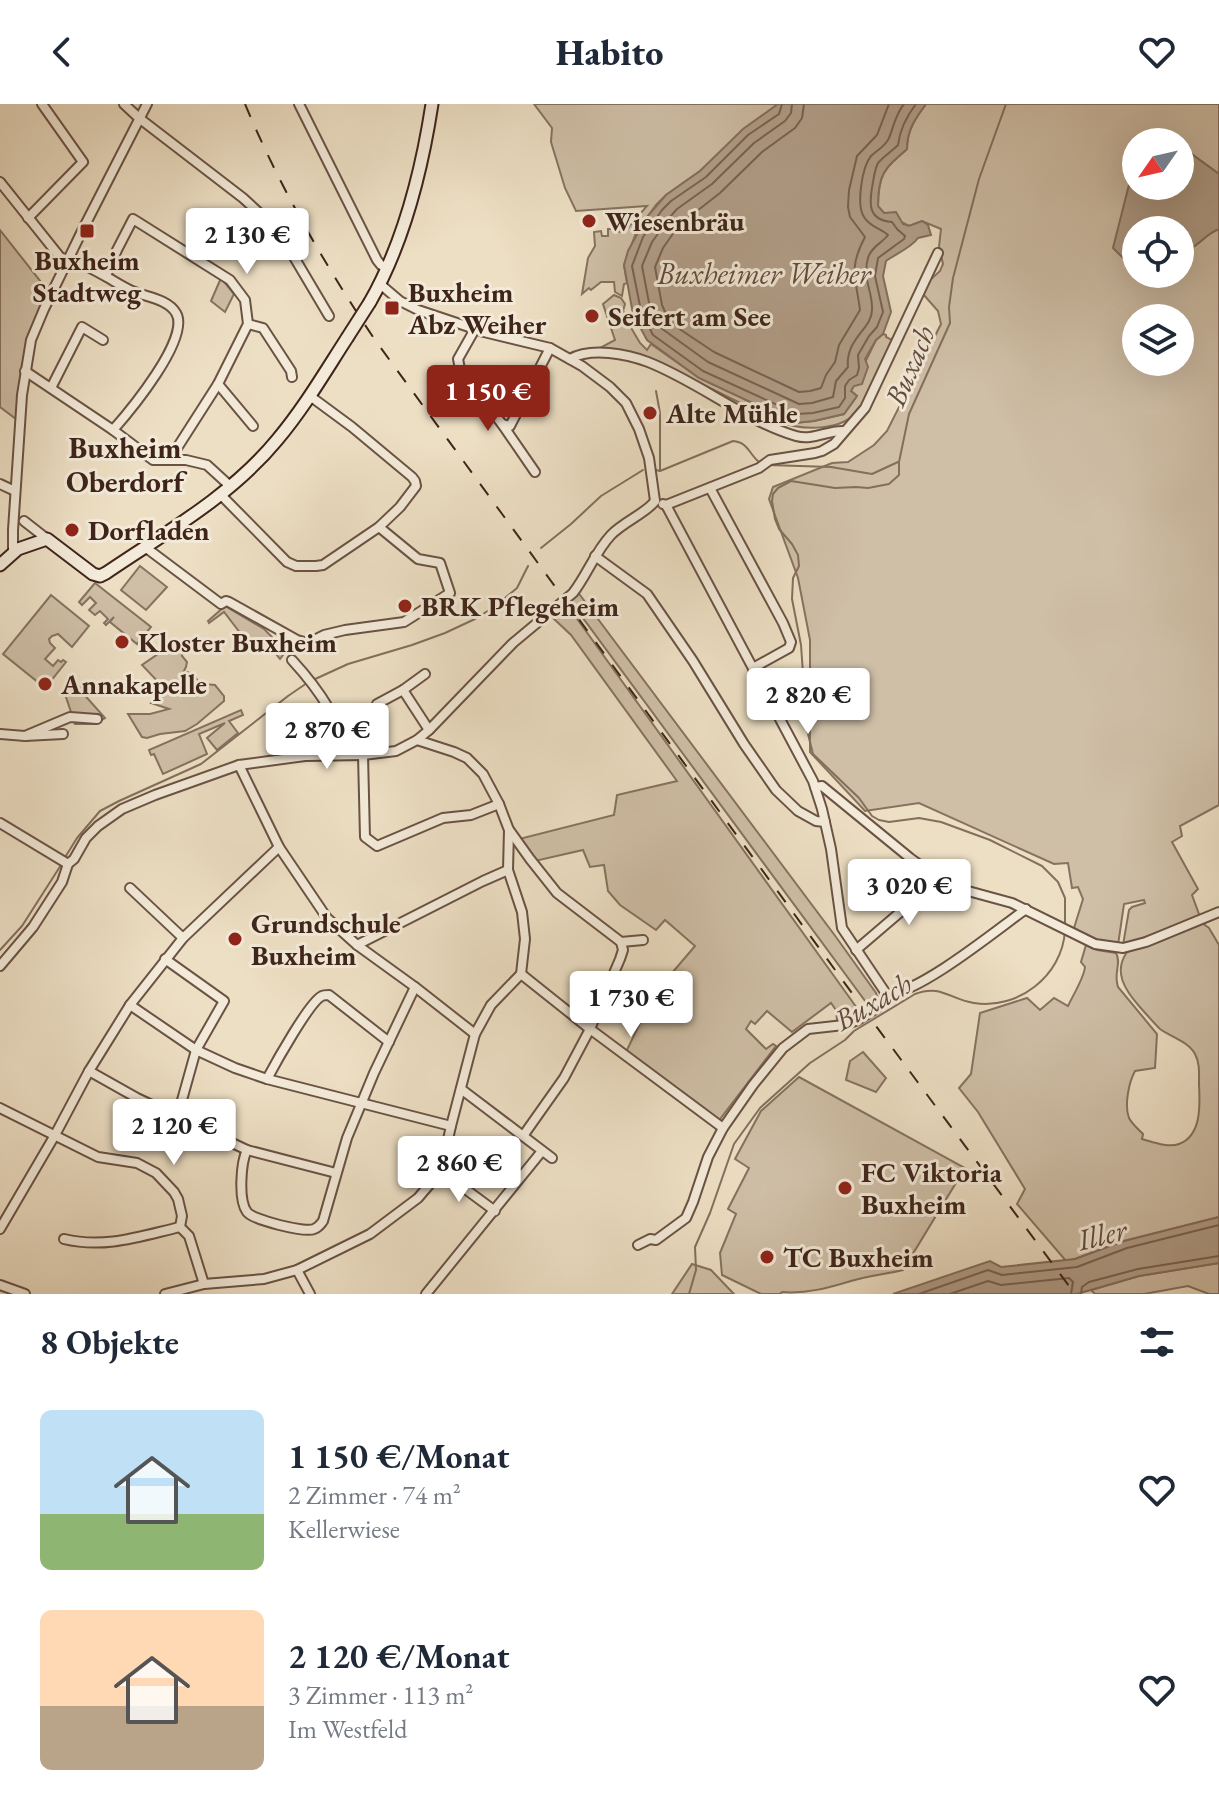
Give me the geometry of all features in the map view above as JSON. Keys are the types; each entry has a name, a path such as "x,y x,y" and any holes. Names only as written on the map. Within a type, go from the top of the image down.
{"street":[{"path":"28,218 83,162 42,104"},
{"path":"124,104 243,198 278,230 329,316"},
{"path":"13,551 22,395 35,330 147,104"},
{"path":"299,104 377,260 387,268"},
{"path":"24,521 93,574 100,576 225,490 250,469 277,441 310,396 380,284 413,193 432,104"},
{"path":"0,182 60,257 106,276 131,291 165,303 176,313 175,339 163,364 113,430"},
{"path":"106,276 133,219 230,280 245,300 248,324 218,384 170,459"},
{"path":"655,501 666,505 759,468 770,460 822,451 834,444 869,400 938,253"},
{"path":"1,828 64,862 74,859 90,833 122,809 239,765 305,756 396,751 429,730 513,643 573,593 595,556 618,527 651,507 655,501 649,458 631,410 616,392 550,348 475,329 412,307 380,284"},
{"path":"248,324 263,328 292,377"},
{"path":"51,388 82,327 103,340"},
{"path":"475,329 458,359 460,369 535,472"},
{"path":"502,424 510,426 550,348"},
{"path":"570,359 580,354 595,353 641,360 792,435 808,438 844,431"},
{"path":"25,371 153,460 186,460 207,465 278,554 287,562 306,567 323,565 379,527 414,490 415,481 310,396"},
{"path":"218,384 253,426"},
{"path":"0,484 15,491"},
{"path":"710,488 791,642 789,648 753,668"},
{"path":"666,505 807,767 825,822 843,931 886,997"},
{"path":"145,547 221,604 229,602 297,640 308,643 345,630 404,622 450,593 440,563 418,559 379,527"},
{"path":"0,565 13,551 47,539"},
{"path":"595,556 647,594 776,790 798,811 816,821 825,822"},
{"path":"292,660 336,721 348,755"},
{"path":"377,704 425,674"},
{"path":"403,690 429,730"},
{"path":"25,736 70,717 97,719"},
{"path":"0,734 63,734"},
{"path":"417,740 454,752 476,765 499,804 509,830 557,893 621,942 623,950 620,959 590,1029 564,1078 523,1136"},
{"path":"363,755 365,837 377,846 443,818 471,815 499,804"},
{"path":"239,765 279,847 327,918 357,945 475,1034"},
{"path":"815,787 822,786 939,879 1012,903 1095,944 1123,948 1146,942 1219,912"},
{"path":"165,1294 204,1284 264,1279 297,1270 370,1234 418,1198 441,1171 475,1034 491,1005 521,974 525,939 522,912 508,870 509,830"},
{"path":"0,1229 130,1005 183,938 279,847"},
{"path":"0,966 33,927 62,882 64,862"},
{"path":"357,945 508,870"},
{"path":"856,950 939,879"},
{"path":"130,888 183,938"},
{"path":"638,1245 650,1239 656,1240 686,1218 708,1157 723,1128 776,1055 792,1040 814,1027 844,1025 858,1020 877,1008 886,997 932,975 1026,909"},
{"path":"621,942 643,940"},
{"path":"165,959 224,1001 196,1050 177,1118"},
{"path":"521,974 723,1128"},
{"path":"247,1150 243,1168 243,1200 250,1215 303,1230 317,1228 323,1221 347,1138 415,987"},
{"path":"267,1079 290,1039 317,1001 325,995 389,1042"},
{"path":"130,1005 196,1050 235,1068 451,1126"},
{"path":"89,1071 177,1118 247,1150 336,1173"},
{"path":"461,1089 552,1158"},
{"path":"0,1108 98,1157 137,1163 156,1173 178,1199 182,1216 180,1227"},
{"path":"426,1294 542,1151"},
{"path":"441,1171 495,1211"},
{"path":"64,1239 106,1244 180,1227"},
{"path":"180,1227 189,1236 204,1284"},
{"path":"297,1270 310,1294"},
{"path":"231,1282 233,1294"},
{"path":"0,1285 25,1294"}],"shaded area":[{"path":"534,104 778,104 656,205 636,233 624,265 627,283 624,284 622,296 615,292 614,282 601,282 582,294 588,258 595,246 594,232 601,231 602,236 608,236 608,229 619,232 627,229 647,206 576,211 565,188 551,142 552,128"},
{"path":"926,104 1219,104 1219,174 1194,156 1194,128 1122,128 1122,200 1131,200 1129,216 1122,216 1122,288 1194,288 1194,246 1219,229 1219,805 1180,826 1182,836 1172,842 1198,889 1192,895 1200,917 1123,945 1129,910 1145,903 1144,900 1124,904 1118,945 1095,941 1074,928 1083,899 1078,887 1072,888 1068,863 1054,864 919,803 865,811 810,752 810,640 798,578 769,499 773,487 832,463 848,462 874,445 887,431 941,324 938,311 923,294 943,264 939,247 941,229 922,221 909,226 878,207 881,179 907,149 915,120"},
{"path":"0,230 48,291 25,354 16,419 0,407"},
{"path":"221,278 234,294 225,312 211,301"},
{"path":"614,295 625,304 623,311 627,321 647,350 651,344 699,378 795,423 844,414 857,396 851,391 876,340 883,334 892,340 870,390 855,414 838,424 817,428 796,426 777,421 653,360 598,349 615,340 603,304"},
{"path":"140,566 167,587 146,610 121,590"},
{"path":"95,583 151,627 137,644 110,622 114,617 106,625 104,623 108,619 100,611 95,615 89,610 96,603 90,597 82,605 79,602"},
{"path":"577,591 876,993 879,1001 871,1009 569,599"},
{"path":"51,595 89,626 72,647 58,634 49,639 55,648 45,659 53,666 58,660 66,662 50,682 44,677 39,683 3,654"},
{"path":"565,602 862,1015 837,1020 831,1003 792,1032 767,1011 755,1024 751,1021 746,1029 766,1049 773,1044 776,1046 720,1119 626,1052 654,994 695,946 665,920 656,930 620,905 608,891 604,865 590,867 583,850 535,861 519,839 614,815 617,795 677,781 571,635 552,617"},
{"path":"225,606 264,629 286,651 280,659 267,643 256,651 251,640 244,638 224,612 209,623"},
{"path":"177,641 187,662 181,677 187,672 193,674 198,681 196,685 202,688 204,684 215,685 224,696 224,701 185,731 142,737 128,714 150,714 169,709 151,703 163,687 142,665"},
{"path":"80,686 105,718 95,724 75,724 66,697"},
{"path":"241,710 243,715 229,721 238,733 217,750 207,738 225,723 199,734 207,754 163,774 149,750"},
{"path":"1202,923 1209,928 1219,945 1219,1217 1124,1241 1066,1261 1017,1204 1025,1189 978,1112 959,1088 971,1074 980,1013 1027,998 1040,1010 1054,998 1068,1006 1084,971 1081,962 1086,945 1116,953 1118,987 1157,1034 1155,1068 1135,1071 1131,1081 1127,1100 1129,1118 1143,1134 1142,1139 1165,1145 1179,1144 1192,1134 1198,1118 1197,1057 1189,1046 1160,1029 1134,1000 1122,980 1121,967 1127,952"},
{"path":"863,1052 886,1078 876,1092 846,1080 850,1061"},
{"name":"FC Viktoria Buxheim","path":"799,1077 965,1168 903,1270 817,1290 761,1294 722,1275 720,1253 736,1214 728,1209 749,1168 735,1159 761,1111"},
{"path":"1219,1263 1219,1294 1209,1294 1188,1286 1144,1294 1095,1294 1091,1290 1139,1276"},
{"path":"692,1264 711,1270 734,1294 672,1294"}],"water":[{"name":"Buxheimer Weiher","path":"778,104 926,104 912,125 907,149 881,179 878,206 884,213 896,212 903,224 909,226 922,221 928,225 931,235 918,238 886,261 883,276 891,312 883,334 865,359 868,367 862,384 854,386 851,391 857,396 844,414 795,423 699,378 647,340 633,314 624,265 646,218 666,195 700,171 743,129"},
{"path":"1194,156 1219,174 1219,229 1194,246 1194,216 1122,216 1122,257 1113,248 1125,200 1194,200"},
{"path":"1219,1217 1219,1263 1139,1276 1077,1294 893,1294 990,1261 1001,1267 1075,1259 1124,1241"}],"waterway":[{"name":"Buxach","path":"1006,104 979,179 953,278 950,323 909,414 899,475 889,484 868,488 835,488 791,481 778,488 772,501 779,529 798,555 799,566 793,578 792,599 801,645 807,730 813,754 879,820 889,822 919,818 941,822 990,840 1042,866 1058,882 1065,898 1065,925"},
{"path":"656,391 660,413 660,470"},
{"path":"656,470 733,441 745,446 759,462"},
{"path":"768,465 831,467 872,474 898,462"},
{"path":"541,548 601,496 643,470"},
{"path":"313,680 348,664 412,645 475,619 517,588 528,566"},
{"path":"64,859 100,811 201,764 307,683"},
{"path":"0,950 22,926 61,865"},
{"name":"Buxach","path":"689,1294 696,1270 695,1247 734,1144 760,1108 810,1063 854,1031 915,994 939,991 965,1001 990,1004 1021,995 1035,986 1056,962 1065,931"}],"railway":[{"path":"245,104 304,225 375,340 1075,1294"}],"place":[{"name":"Wiesenbräu","path":"589,221"},
{"name":"Buxheim Stadtweg","path":"87,231"},
{"name":"Buxheim Abz Weiher","path":"392,308"},
{"name":"Seifert am See","path":"592,316"},
{"name":"Alte Mühle","path":"650,413"},
{"name":"Dorfladen","path":"72,530"},
{"name":"BRK Pflegeheim","path":"405,606"},
{"name":"Kloster Buxheim","path":"122,642"},
{"name":"Annakapelle","path":"45,684"},
{"name":"Grundschule Buxheim","path":"235,939"},
{"name":"FC Viktoria Buxheim","path":"845,1188"},
{"name":"TC Buxheim","path":"767,1257"}],"district":[{"name":"Buxheim Oberdorf","path":"125,465"}],"water label":[{"name":"Iller","path":"1102,1235"}]}
